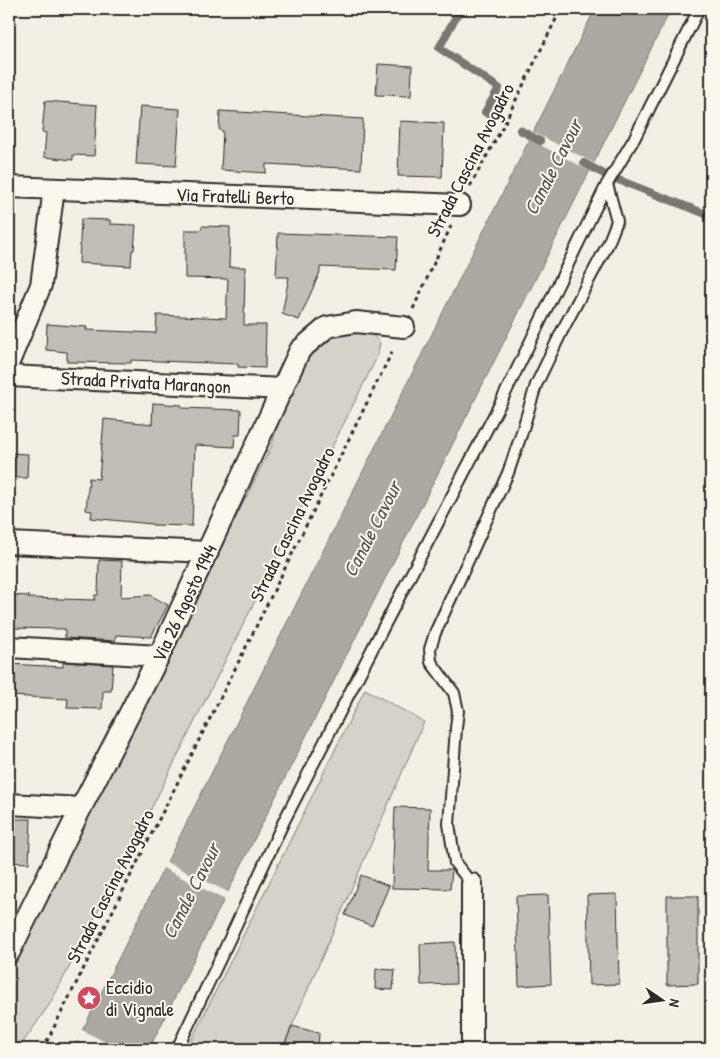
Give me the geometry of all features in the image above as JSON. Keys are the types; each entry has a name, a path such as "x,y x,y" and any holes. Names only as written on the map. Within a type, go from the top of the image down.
{"street":[{"name":"Via Fratelli Berto","path":"9,187 460,205"},
{"path":"9,362 41,285 54,189"},
{"name":"Via 26 Agosto 1944","path":"9,953 159,656 300,350 327,327 356,322 404,327"},
{"name":"Strada Privata Marangon","path":"9,376 283,389"},
{"path":"9,543 208,552"},
{"path":"9,647 159,656"},
{"path":"9,804 81,808"},
{"path":"472,884 472,1049"}],"lane":[{"path":"177,1049 284,821 501,402 608,184 634,139 699,9"},
{"path":"472,884 455,862 449,824 458,711 454,693 431,662 430,649 446,608 508,473 536,384 562,330 608,244 617,221 608,184"}],"path":[{"name":"Strada Cascina Avogadro","path":"43,1049 404,327 460,205 500,132 561,9"}],"shaded area":[{"path":"357,329 370,332 380,343 377,357 143,825 51,1002 20,1047 9,1048 9,974 272,445 282,405 308,356 319,342 341,332"},
{"path":"365,689 424,722 282,1049 187,1049"}],"water":[{"name":"Canale Cavour","path":"595,9 671,9 149,1049 73,1049"}],"pier":[{"path":"531,131 596,164 592,172 527,138"},
{"path":"164,861 230,893 227,901 161,867"},
{"path":"80,1029 119,1049 93,1049 75,1040"}],"building":[{"path":"378,64 412,66 411,96 376,95"},
{"path":"45,101 97,105 94,156 73,155 73,160 44,157 46,133 42,132"},
{"path":"140,106 180,109 176,166 136,164"},
{"path":"220,111 363,119 361,169 266,164 266,173 221,170 223,131 219,130"},
{"path":"400,121 444,123 442,177 398,176"},
{"path":"81,219 110,220 110,224 136,225 131,266 79,263"},
{"path":"202,226 230,227 229,267 245,267 244,325 266,325 265,368 238,367 238,364 131,360 131,363 67,362 67,352 46,350 47,324 87,327 86,330 156,333 157,315 226,318 228,279 185,278 185,230 201,230"},
{"path":"278,233 398,237 396,270 320,267 320,272 299,320 282,314 289,277 276,277"},
{"path":"153,403 182,405 181,408 241,410 240,435 235,435 234,447 195,445 192,526 152,525 91,518 92,511 86,510 89,478 99,479 104,419 152,424"},
{"path":"9,453 28,454 27,478 9,478"},
{"path":"99,560 122,561 121,597 150,595 168,605 151,637 116,635 115,641 65,638 65,629 9,628 9,595 29,596 28,598 95,600 95,595 98,595"},
{"path":"63,662 113,665 111,691 103,691 102,709 67,708 68,699 9,696 10,664 63,667"},
{"path":"395,807 430,808 428,870 452,870 450,889 392,888"},
{"path":"9,819 31,819 29,863 9,862"},
{"path":"361,875 389,886 372,926 345,915"},
{"path":"617,894 619,984 589,985 587,895"},
{"path":"548,895 551,984 519,986 516,896"},
{"path":"667,896 698,896 698,984 667,985"},
{"path":"455,942 456,984 421,985 420,944"},
{"path":"376,969 395,970 393,990 375,989"},
{"path":"292,1026 319,1033 318,1049 283,1049"}],"waterway":[{"path":"460,9 439,48 499,88 485,112 493,117"},
{"path":"520,130 540,141"},
{"path":"584,163 604,174"},
{"path":"616,179 711,216"}],"place":[{"name":"Eccidio di Vignale","path":"89,998"}]}
